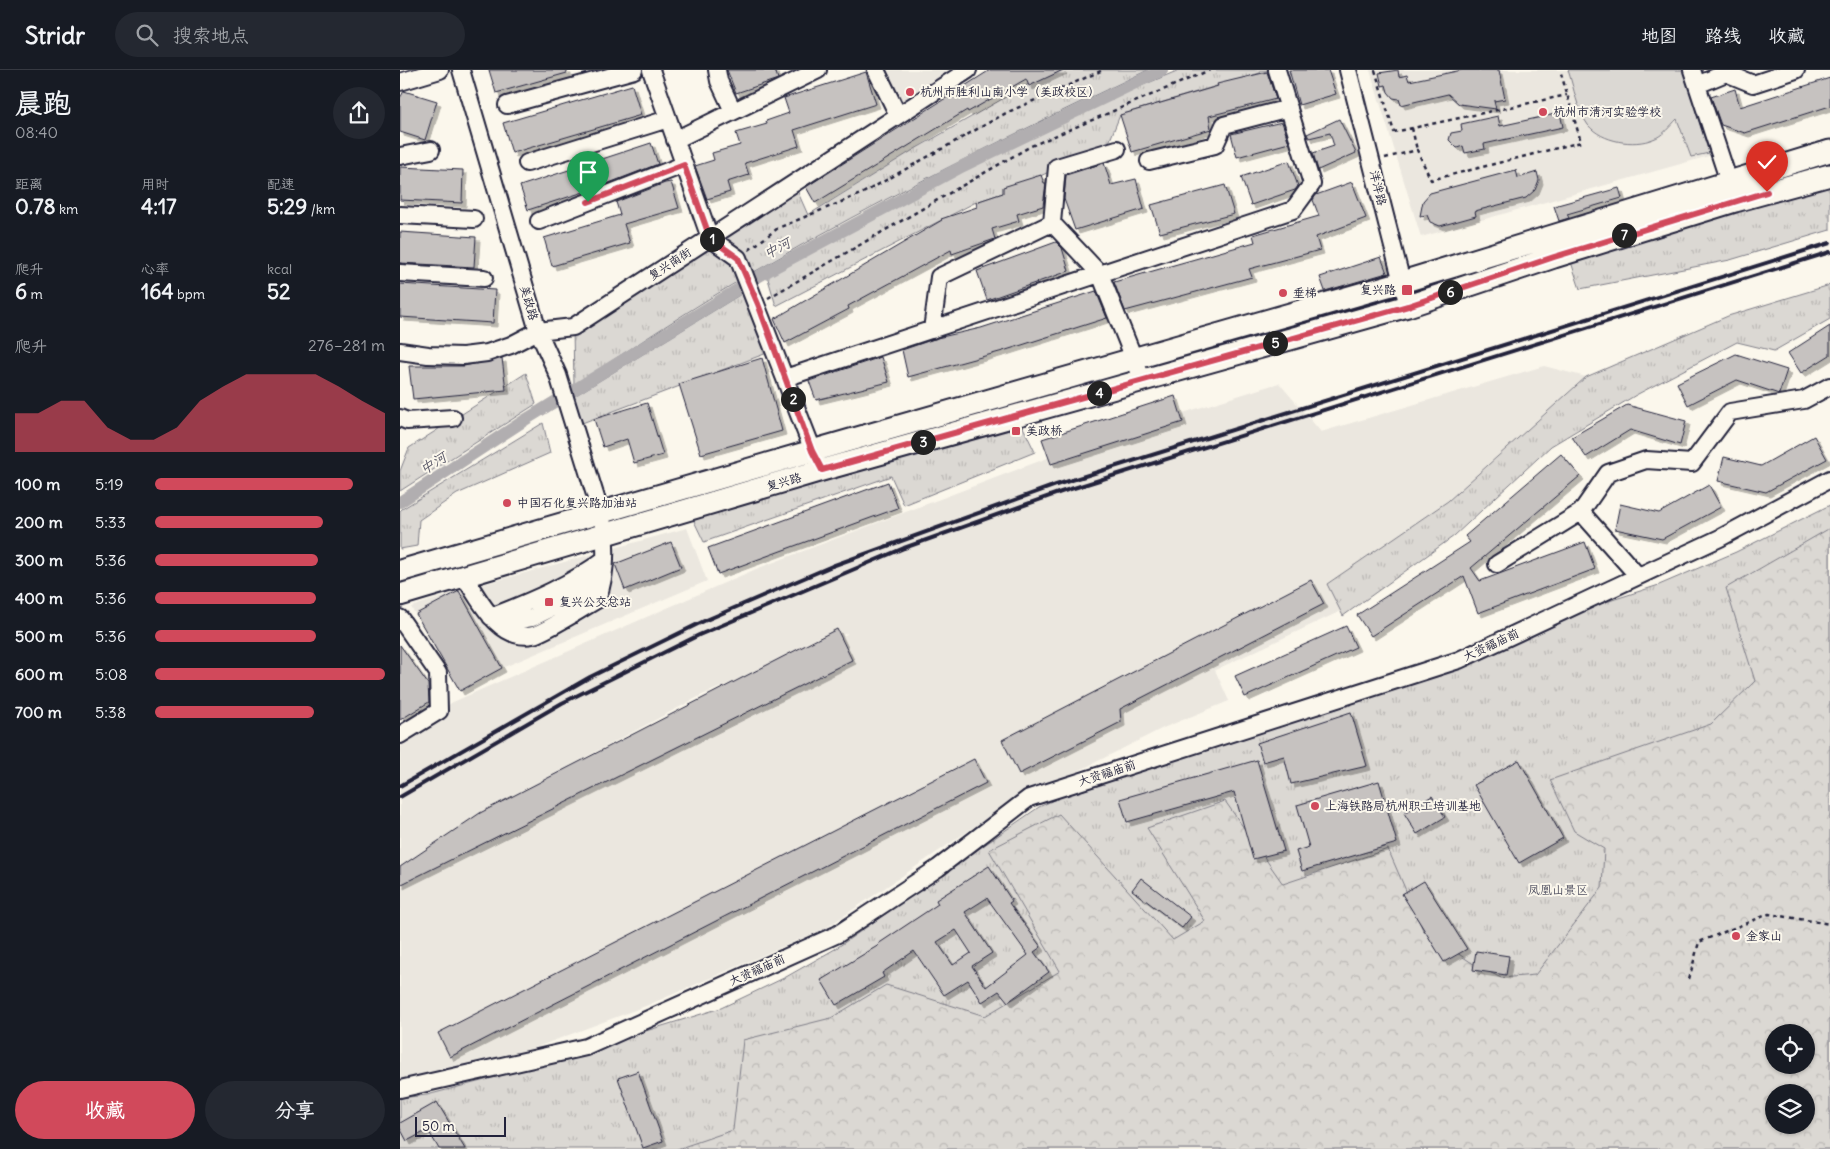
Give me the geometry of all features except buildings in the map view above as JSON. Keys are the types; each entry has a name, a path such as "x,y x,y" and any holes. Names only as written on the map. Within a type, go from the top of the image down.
{"main road":[{"name":"复兴路","path":"400,571 822,470 1408,306 1554,257 1732,191 1830,151"},
{"name":"复兴路","path":"400,595 464,576 603,523 812,451 1402,282 1732,191 1830,175"}],"street":[{"path":"400,82 440,70"},
{"name":"美政路","path":"461,70 538,331 562,388 603,523 605,559 604,581 597,600 533,635 510,634 491,617"},
{"path":"507,105 634,70"},
{"path":"651,70 710,238 738,258 758,304 812,451 822,470"},
{"path":"718,70 719,81 734,111"},
{"path":"675,140 818,70"},
{"path":"876,70 898,115"},
{"name":"复兴南街","path":"400,351 428,355 463,356 487,353 511,345 538,331 573,327 968,70"},
{"path":"785,378 1293,210 1312,184 1277,70"},
{"name":"洋泮路","path":"1348,70 1408,306"},
{"path":"1732,191 1694,78 1726,73 1753,84 1796,70"},
{"path":"1149,161 1215,145 1224,125 1289,108"},
{"path":"527,163 668,120"},
{"path":"1117,149 1057,167 1052,223 1100,274 1143,380"},
{"path":"400,156 431,150"},
{"path":"539,221 684,165"},
{"path":"400,215 474,219"},
{"path":"932,330 939,277 1052,223"},
{"path":"400,273 484,278"},
{"path":"1497,564 1580,512 1608,474 1646,460 1692,463 1730,412 1804,400 1830,386"},
{"path":"400,418 407,421 453,418"},
{"name":"大资福庙前","path":"400,1089 586,1048 838,934 938,868 1029,798 1459,660 1720,538 1830,479"},
{"path":"1580,512 1638,576"},
{"path":"464,576 491,617 522,605 580,576 605,559"},
{"path":"400,618 438,673 439,711 400,734"}],"path":[{"path":"738,258 778,228 863,193 1006,112 1103,70"},
{"path":"758,304 1031,146 1210,70"},
{"path":"1376,70 1394,132 1567,95"},
{"path":"1412,128 1418,150 1431,180 1581,142 1560,70"},
{"path":"1371,161 1418,150"},
{"path":"1688,978 1699,942 1769,914 1830,924"}],"shaded area":[{"name":"杭州市胜利山南小学（美政校区）","path":"876,70 968,70 898,115"},
{"name":"杭州市清河实验学校","path":"1370,70 1690,70 1716,154 1421,237"},
{"path":"1544,366 1586,377 1448,501 1327,584 1341,611 1215,670 1229,701 1163,728 990,816 826,928 648,1005 479,1069 400,1083 400,735 453,702 756,569 1087,443 1279,383 1321,432","holes":["847,634 517,794 702,695"]},
{"path":"687,528 707,581 502,668 460,691 411,607 470,588"}],"green space":[{"path":"1063,70 1148,70 949,167 851,218 709,299 574,385 573,327 796,188 808,215 915,149 1027,85"},
{"path":"1179,70 1270,70 1120,115 1108,145 1003,193 976,202 776,306 766,272 1044,127"},
{"path":"1568,70 1683,70 1709,153 1691,157 1677,119 1660,136 1637,143 1610,139 1594,131 1584,119 1578,106"},
{"path":"1830,182 1830,230 1730,260 1580,289 1571,262"},
{"path":"1830,285 1830,319 1774,351 1737,342 1636,395 1551,446 1454,536 1343,616 1327,584 1448,501 1586,377 1728,316"},
{"path":"751,288 775,350 582,423 573,397"},
{"path":"526,373 536,404 400,491 400,471 409,448"},
{"path":"543,423 550,453 457,494 419,520 417,546 400,549 400,511 402,509"},
{"path":"1022,425 1035,452 904,505 891,476 704,542 693,519"},
{"name":"凤凰山景区","path":"1830,505 1830,1149 400,1149 400,1098 427,1095 489,1079 721,1008 786,977 835,949 1039,807 1104,776 1497,637 1659,585 1736,552"},
{"name":"凤凰山景区","path":"1830,528 1830,1149 677,1149 733,1130 743,1040 831,1018 886,985 985,1016 1060,971 989,850 1059,814 1173,940 1205,921 1147,828 1225,801 1283,884 1388,849 1423,930 1472,963 1501,978 1535,975 1602,888 1604,849 1574,831 1550,780 1711,724 1755,681 1726,588"}],"waterway":[{"name":"中河","path":"400,502 525,420 766,272 963,166 1162,70"}],"railway":[{"path":"400,786 590,677 704,621 832,566 1056,485 1830,243"},
{"path":"400,797 562,703 699,635 904,548 1061,492 1830,252"}],"place":[{"name":"杭州市胜利山南小学（美政校区）","path":"910,92"},
{"name":"杭州市清河实验学校","path":"1543,112"},
{"name":"复兴路","path":"1407,290"},
{"name":"垂梯","path":"1283,293"},
{"name":"美政桥","path":"1016,431"},
{"name":"中国石化复兴路加油站","path":"507,503"},
{"name":"复兴公交总站","path":"549,602"},
{"name":"上海铁路局杭州职工培训基地","path":"1315,806"},
{"name":"金家山","path":"1736,936"}],"route":[{"path":"588,202 684,165 710,238 738,258 758,304 812,451 822,470 1408,306 1554,257 1767,192"}]}
